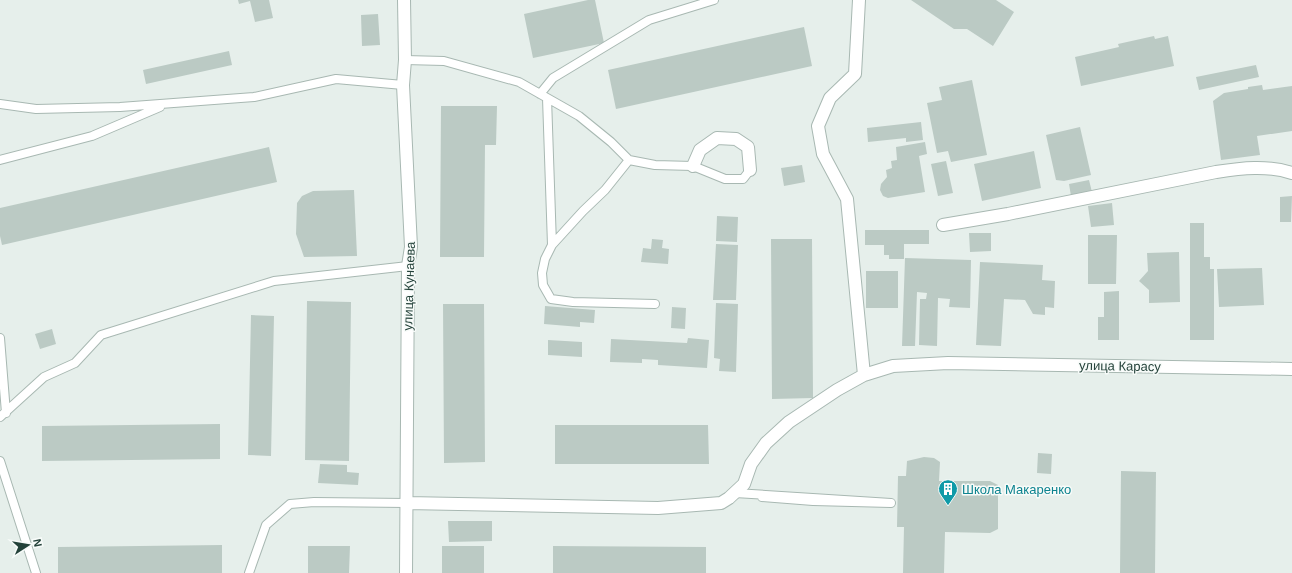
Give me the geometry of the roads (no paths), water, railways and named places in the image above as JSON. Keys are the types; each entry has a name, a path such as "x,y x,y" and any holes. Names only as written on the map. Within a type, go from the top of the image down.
{"street":[{"name":"улица Кунаева","path":"404,0 405,60 403,85 411,247 408,266 406,573"},
{"path":"859,0 855,74 830,98 818,126 823,154 847,199 864,375"},
{"path":"694,166 700,150 717,138 736,139 748,147 750,170"},
{"path":"943,226 1241,168 1268,167 1292,173"},
{"name":"улица Карасу","path":"407,502 658,508 721,503 729,498 744,484 752,464 766,444 789,422 837,390 864,375 893,366 948,363 1292,369"}],"lane":[{"path":"552,245 544,96 553,78 649,20 714,0"},
{"path":"405,60 444,61 519,82 578,116 611,142 629,160 655,166 694,166 725,179 743,179 750,170"},
{"path":"0,104 36,108 120,107 167,104 254,97 336,79 403,85"},
{"path":"0,160 92,136 167,104"},
{"path":"629,160 605,190 583,211 552,245 545,259 542,273 544,285 551,299 572,302 655,304"},
{"path":"3,415 44,377 75,363 101,335 274,281 408,266"},
{"path":"0,338 3,415"},
{"path":"0,461 36,573"},
{"path":"735,492 891,504 813,501 762,497"},
{"path":"248,573 266,524 290,504 314,502 407,502"}],"place":[{"name":"Школа Макаренко","path":"948,506"}]}
